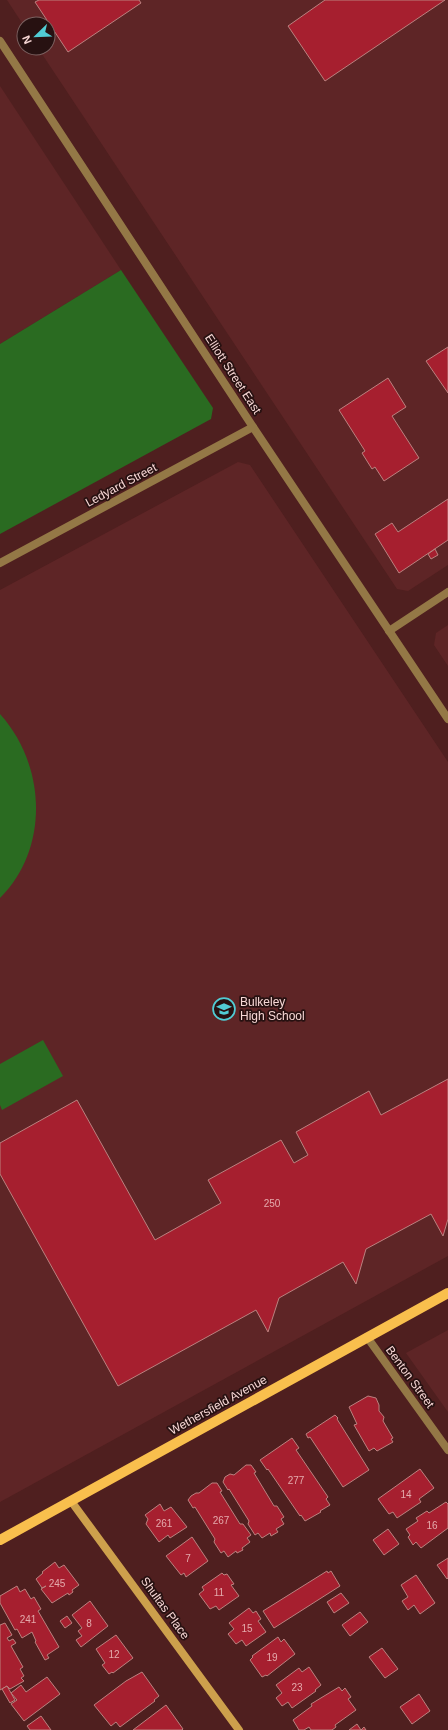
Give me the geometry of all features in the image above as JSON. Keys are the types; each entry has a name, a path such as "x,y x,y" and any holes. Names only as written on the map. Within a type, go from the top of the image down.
{"main road":[{"name":"Wethersfield Avenue","path":"0,1540 448,1293"}],"street":[{"name":"Elliott Street East","path":"0,41 252,427 448,719"},
{"name":"Ledyard Street","path":"0,563 252,427"},
{"path":"389,631 448,592"},
{"name":"Benton Street","path":"367,1337 448,1450"},
{"name":"Shultas Place","path":"71,1501 239,1730"}],"shaded area":[{"path":"7,0 448,0 448,565 408,591 397,589 43,56 56,56 56,16 17,16"},
{"path":"0,86 121,270 0,344"},
{"name":"Bulkeley High School","path":"238,462 250,465 448,762 448,1256 0,1502 0,590"},
{"path":"448,625 448,666 434,645 436,633"},
{"path":"448,1330 448,1412 406,1353"}],"green space":[{"path":"121,270 213,408 211,419 0,534 0,344"},
{"path":"0,714 15,734 26,757 33,781 36,806 34,831 28,855 16,878 0,898"},
{"path":"43,1040 63,1076 2,1110 0,1105 0,1064"}],"building":[{"path":"39,0 139,0 141,3 68,52 56,34 56,16 44,16 35,2"},
{"path":"325,0 445,0 325,81 288,26"},
{"path":"448,347 448,393 426,361"},
{"path":"388,378 406,407 392,416 419,458 384,481 375,467 372,469 362,453 365,451 339,410"},
{"path":"448,499 448,540 399,573 375,534 392,523 398,532"},
{"path":"435,549 438,555 431,559 428,554"},
{"path":"448,1079 448,1219 443,1236 431,1214 366,1249 356,1284 343,1262 279,1298 268,1332 256,1310 118,1386 0,1174 0,1143 77,1100 155,1240 221,1203 208,1180 281,1140 294,1163 308,1155 296,1132 369,1091 381,1115"},
{"path":"368,1396 376,1398 379,1405 379,1411 384,1417 383,1421 393,1438 391,1439 393,1442 377,1451 374,1448 369,1451 354,1425 357,1424 349,1407"},
{"path":"335,1415 369,1470 343,1487 310,1437 308,1438 306,1434"},
{"path":"292,1438 299,1448 296,1450 328,1497 326,1499 330,1505 305,1521 260,1460"},
{"path":"246,1465 251,1465 256,1472 254,1473 274,1506 277,1506 284,1517 281,1519 284,1524 276,1529 278,1532 271,1536 270,1533 262,1538 258,1533 255,1535 248,1524 249,1521 223,1482 225,1477 230,1474 234,1475"},
{"path":"420,1469 434,1488 419,1499 421,1502 397,1518 393,1512 389,1514 378,1499"},
{"path":"212,1483 217,1483 222,1491 220,1492 240,1524 243,1524 251,1535 247,1538 250,1542 242,1548 243,1550 237,1553 236,1551 228,1557 224,1551 221,1553 214,1542 215,1539 195,1507 193,1508 188,1500 191,1496 199,1493"},
{"path":"446,1502 448,1504 448,1528 421,1548 416,1542 413,1545 408,1537 410,1535 406,1529 418,1521 416,1518 427,1511 429,1513"},
{"path":"160,1504 164,1511 171,1507 187,1527 170,1538 168,1535 159,1542 146,1524 148,1519 145,1515"},
{"path":"388,1529 399,1544 384,1555 373,1540"},
{"path":"192,1537 208,1561 186,1577 184,1573 181,1575 166,1556"},
{"path":"448,1558 448,1578 447,1579 437,1565"},
{"path":"55,1562 59,1568 64,1565 79,1585 72,1590 73,1592 69,1595 68,1593 52,1603 41,1589 46,1586 42,1588 36,1579 43,1573 42,1572"},
{"path":"327,1571 328,1573 331,1571 340,1586 274,1628 263,1611"},
{"path":"222,1573 224,1575 227,1574 234,1584 231,1585 239,1596 219,1610 216,1606 210,1609 199,1594 204,1590 202,1587"},
{"path":"416,1575 435,1603 420,1614 414,1605 408,1610 402,1601 408,1597 401,1585"},
{"path":"17,1586 20,1592 25,1589 31,1599 34,1597 41,1609 38,1611 59,1647 47,1655 49,1658 45,1660 35,1642 36,1641 32,1632 22,1638 17,1629 15,1630 0,1603 0,1596"},
{"path":"341,1593 349,1603 334,1613 327,1602"},
{"path":"90,1601 108,1626 81,1647 76,1640 82,1636 78,1631 82,1628 72,1615"},
{"path":"249,1608 253,1613 256,1611 261,1619 258,1621 266,1632 246,1646 242,1640 236,1644 228,1634 234,1629 229,1623"},
{"path":"360,1612 368,1622 350,1636 342,1625"},
{"path":"67,1616 72,1623 65,1628 60,1621"},
{"path":"5,1623 12,1635 7,1638 9,1641 13,1639 16,1643 11,1646 23,1667 20,1669 24,1676 21,1678 24,1681 10,1689 7,1686 0,1690 0,1625"},
{"path":"116,1635 133,1658 113,1673 112,1672 109,1674 102,1665 105,1663 96,1649"},
{"path":"278,1637 281,1642 284,1639 295,1654 267,1676 262,1677 250,1660 253,1657 252,1656"},
{"path":"382,1648 398,1669 385,1678 369,1657"},
{"path":"309,1667 321,1685 315,1690 316,1691 292,1708 288,1702 282,1706 276,1698 282,1693 276,1685 299,1668 302,1672"},
{"path":"142,1672 159,1696 154,1700 155,1701 120,1727 116,1722 111,1726 94,1705 126,1681"},
{"path":"47,1677 60,1694 24,1721 11,1704 17,1700 11,1693 21,1685 26,1692"},
{"path":"7,1686 15,1700 10,1703 2,1689"},
{"path":"339,1687 342,1691 345,1688 351,1697 348,1699 356,1710 335,1725 336,1727 332,1730 311,1730 309,1727 304,1730 299,1730 293,1720 312,1706 311,1704"},
{"path":"419,1694 430,1711 412,1724 400,1707"},
{"path":"166,1705 183,1729 182,1730 133,1730"},
{"path":"41,1716 51,1730 30,1730 27,1726"},
{"path":"357,1724 361,1730 349,1730"}],"place":[{"name":"Bulkeley High School","path":"224,1009"}]}
